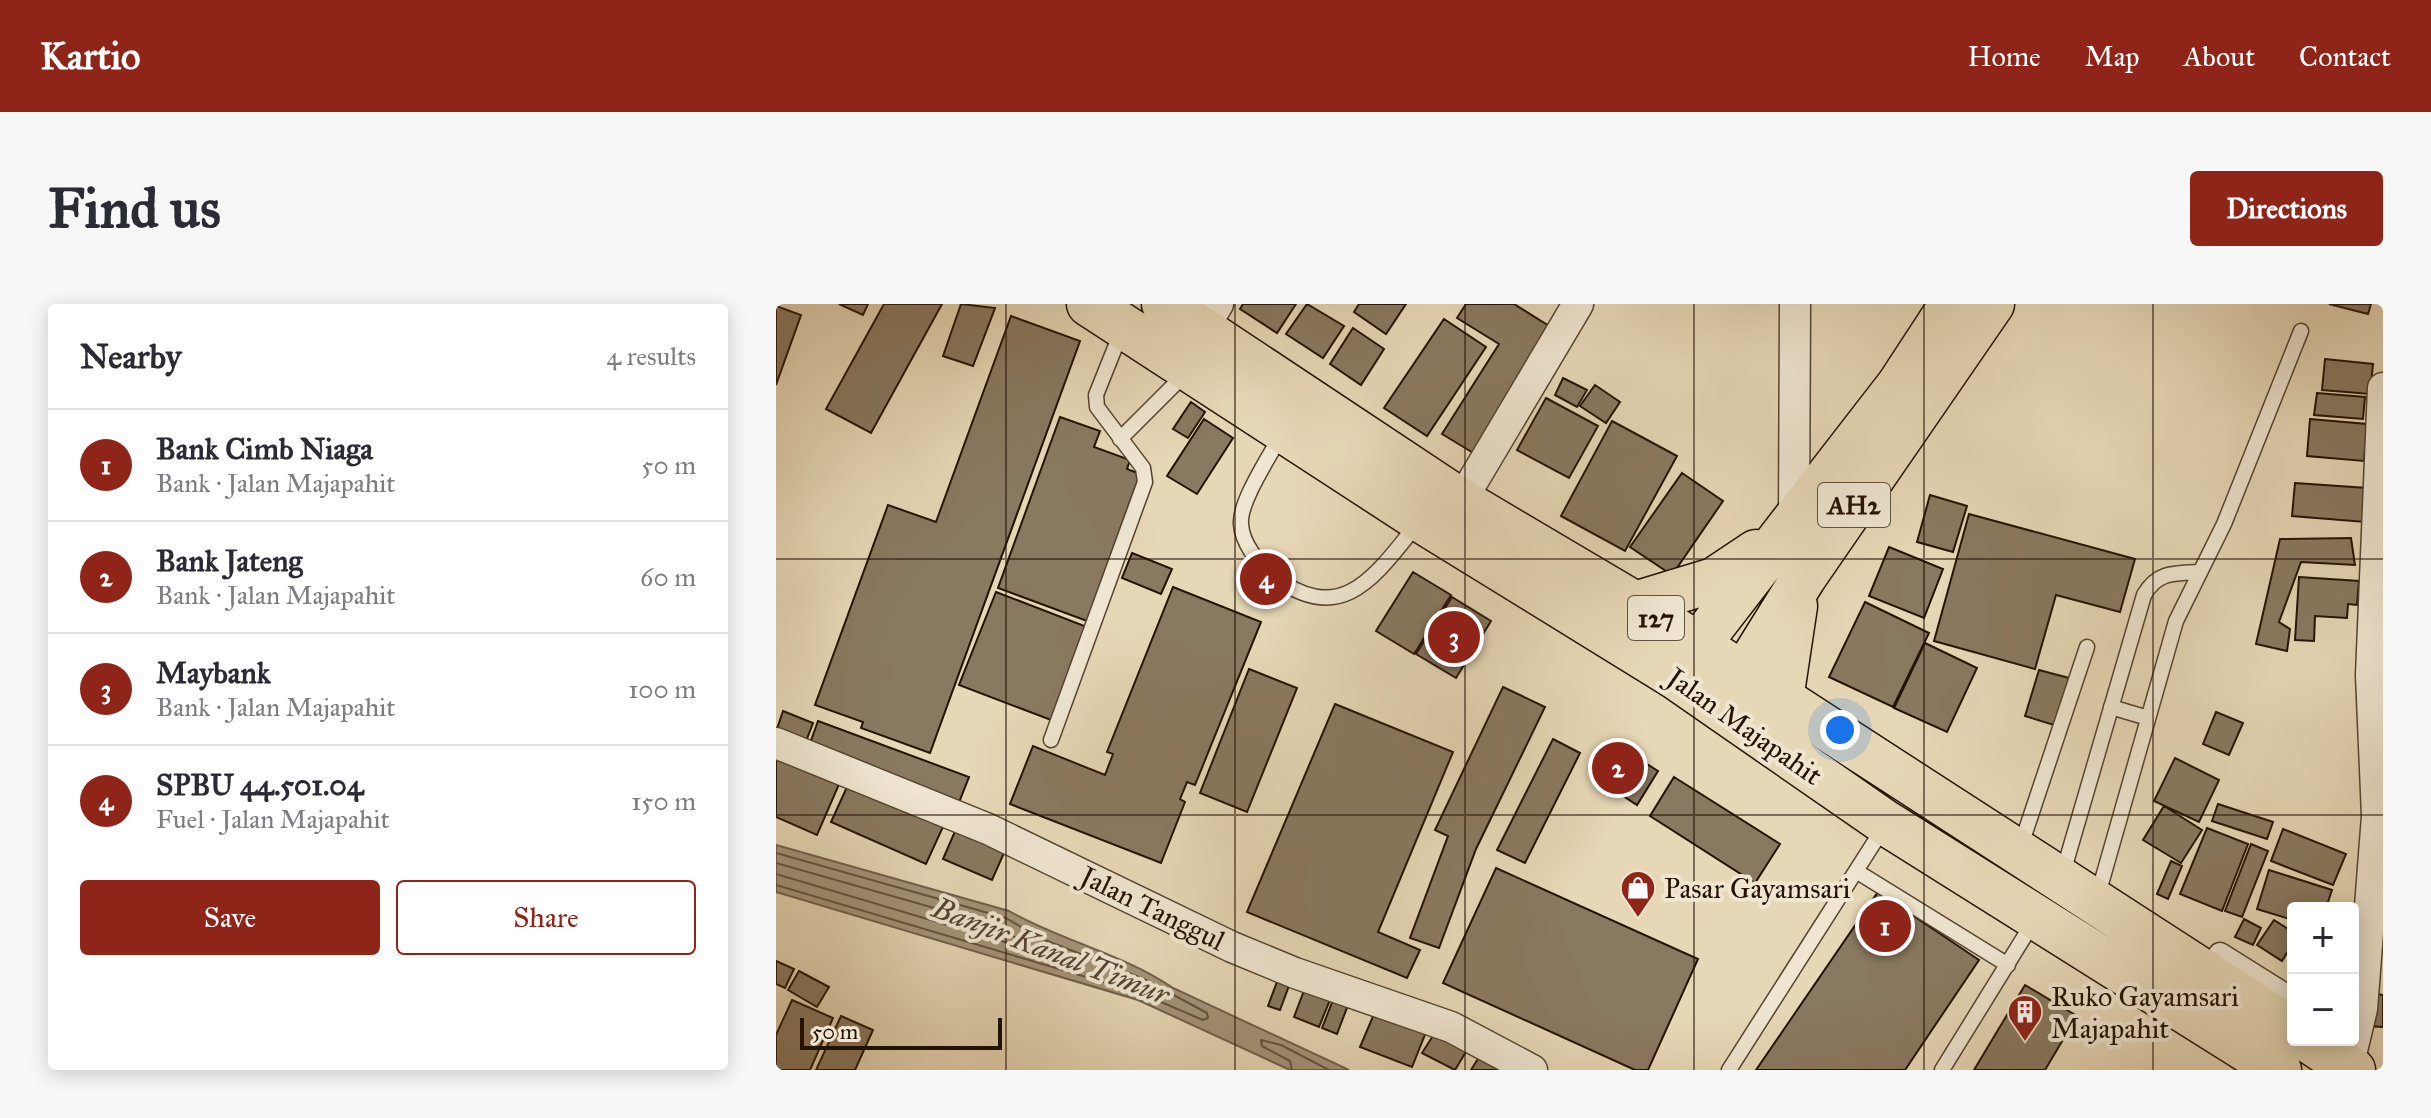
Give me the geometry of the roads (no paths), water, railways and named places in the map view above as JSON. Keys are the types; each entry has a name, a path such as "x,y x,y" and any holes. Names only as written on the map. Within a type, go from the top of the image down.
{"main road":[{"name":"Jalan Majapahit","path":"1164,304 1204,334 1461,501 1635,604 1686,661"},
{"name":"AH2","path":"1686,661 1899,385 1952,304"},
{"name":"AH2","path":"1733,692 1804,577 1992,304"},
{"name":"Jalan Majapahit","path":"1106,315 1204,334 1284,430 1421,520 1686,661 1733,692 1886,823 2279,1070"},
{"path":"1635,604 1714,580 1789,527"},
{"path":"1781,699 1790,621 1804,577"},
{"name":"Jalan Majapahit","path":"1733,692 1781,699 2208,972 2287,1026"},
{"path":"2329,1046 2353,1053"}],"street":[{"path":"1461,501 1578,304"},
{"path":"1789,527 1795,304"},
{"path":"2353,1053 2376,929 2383,388"},
{"name":"Jalan Tanggul","path":"776,743 988,829 1245,952 1451,1027 1532,1070"},
{"path":"2208,972 2220,954 2287,996"}],"lane":[{"path":"1051,740 1145,482 1143,468 1101,413 1096,395 1106,315"},
{"path":"2079,891 2148,718 2176,621 2224,524 2301,331"},
{"path":"1120,439 1204,334"},
{"path":"1284,430 1244,507 1241,524 1249,550 1284,584 1306,596 1327,600 1352,593 1373,578 1421,520"},
{"path":"2079,891 2111,707 2144,595 2151,582 2168,573 2199,572"},
{"path":"2018,852 2087,647"},
{"path":"2111,707 2148,718"},
{"path":"1729,1070 1886,823"},
{"path":"1856,871 2008,965"},
{"path":"1942,1070 2037,917"}],"water":[{"name":"Banjir Kanal Timur","path":"776,845 1009,911 1134,966 1173,988 1349,1070 1290,1070 1138,1000 776,892"}],"place":[{"name":"SPBU 44.501.04","path":"1266,579"},
{"name":"Maybank","path":"1454,637"},
{"name":"Bank Jateng","path":"1618,768"},
{"name":"Pasar Gayamsari","path":"1638,919"},
{"name":"Bank Cimb Niaga","path":"1885,926"},
{"name":"Ruko Gayamsari Majapahit","path":"2025,1043"}]}
